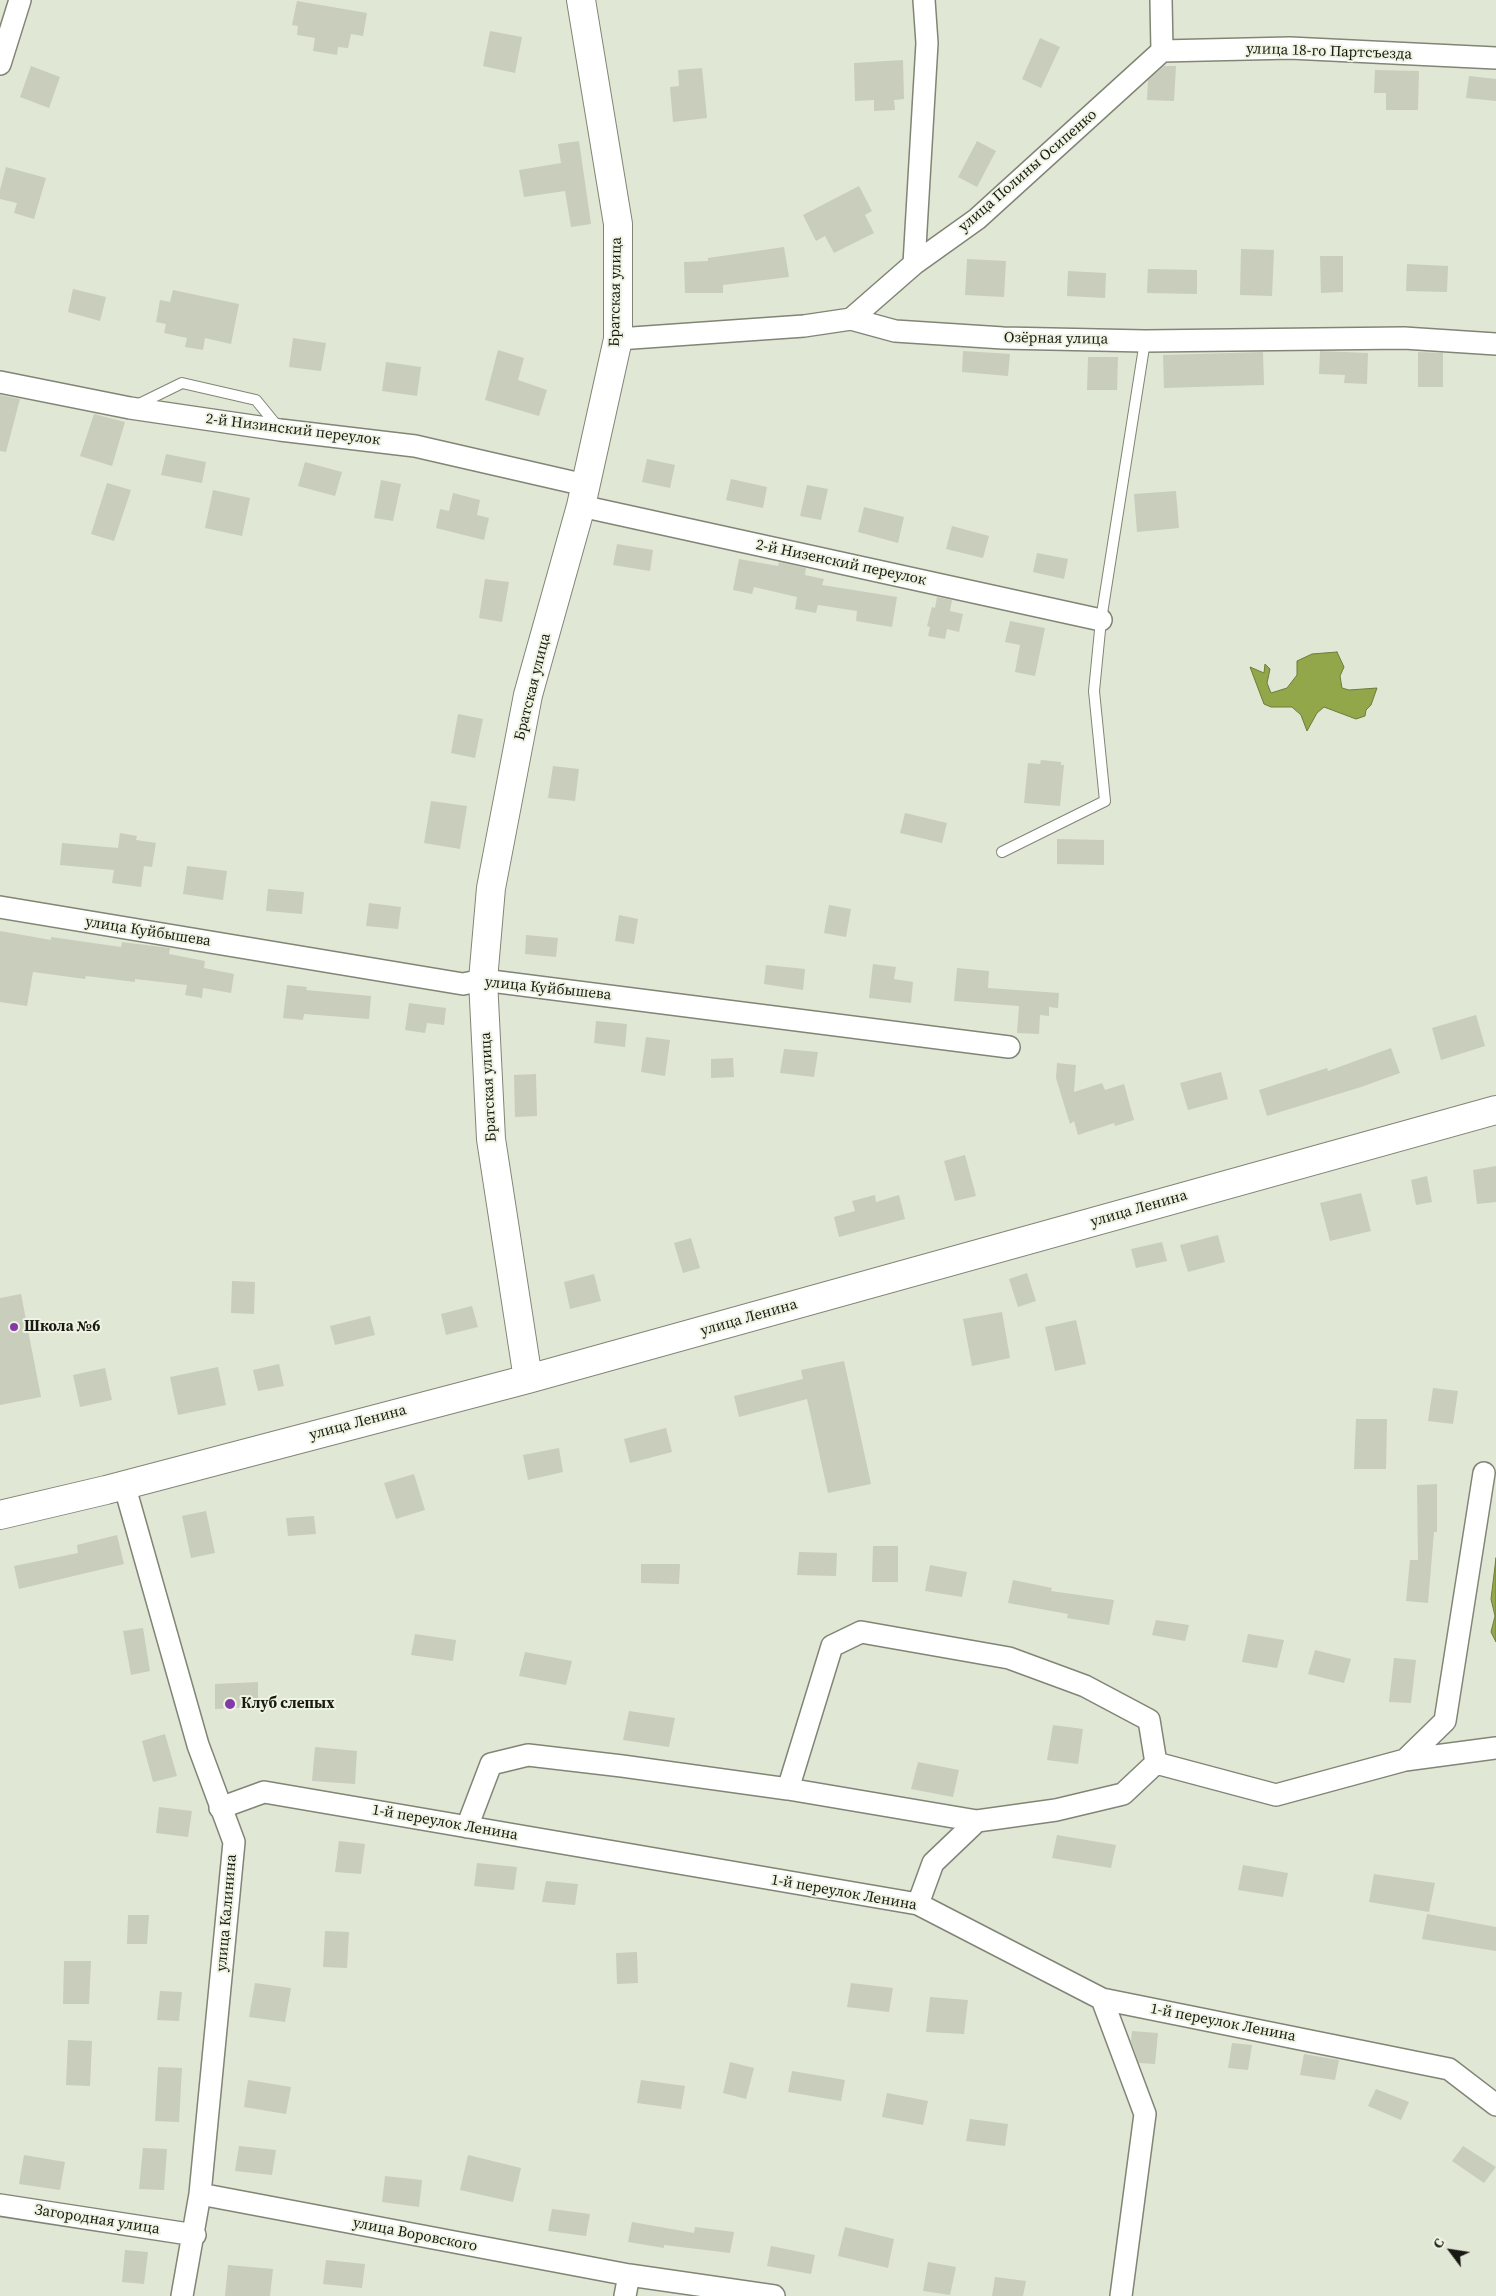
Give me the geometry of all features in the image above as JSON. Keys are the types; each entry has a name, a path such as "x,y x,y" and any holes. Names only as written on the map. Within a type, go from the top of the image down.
{"main road":[{"name":"Братская улица","path":"528,1379 491,1139 483,980 491,888 528,695 583,495 618,339 618,224 581,0"},
{"name":"улица Ленина","path":"0,1515 528,1379 1496,1110"}],"street":[{"path":"0,64 20,0"},
{"path":"914,264 927,43 924,0"},
{"path":"1161,0 1162,51"},
{"name":"улица 18-го Партсъезда","path":"1162,51 1290,48 1496,58"},
{"name":"улица Полины Осипенко","path":"852,319 914,264 977,219 1162,51"},
{"name":"Озёрная улица","path":"618,339 804,326 852,319 895,331 1002,338 1145,341 1404,338 1496,344"},
{"name":"2-й Низинский переулок","path":"0,382 130,408 280,430 415,446 583,495"},
{"name":"2-й Низенский переулок","path":"583,495 1101,620"},
{"name":"улица Куйбышева","path":"0,907 463,984 483,980 1009,1047"},
{"path":"1405,1760 1445,1721 1484,1473"},
{"name":"улица Калинина","path":"124,1484 198,1745 234,1842 200,2194 182,2296"},
{"path":"788,1789 832,1646 861,1632 1009,1658 1085,1686 1149,1720 1156,1763"},
{"path":"1156,1763 1276,1795 1405,1760 1496,1748"},
{"path":"467,1827 491,1764 528,1755 788,1789 977,1821 1056,1810 1123,1794 1156,1763"},
{"name":"1-й переулок Ленина","path":"220,1808 264,1792 918,1904 1102,1999 1449,2069 1496,2105"},
{"path":"918,1904 933,1863 977,1821"},
{"path":"1102,1999 1145,2114 1121,2296"},
{"name":"улица Воровского","path":"200,2194 629,2275 774,2296"},
{"name":"Загородная улица","path":"0,2205 194,2236"},
{"path":"625,2296 629,2275"}],"lane":[{"path":"1002,852 1105,801 1094,691 1101,620 1145,341"},
{"path":"130,408 182,383 256,400 280,430"}],"shaded area":[{"path":"1337,652 1344,667 1340,676 1342,688 1349,690 1377,688 1365,716 1356,719 1324,707 1317,713 1307,731 1301,715 1292,707 1271,707 1264,704 1250,667 1264,673 1265,664 1270,669 1267,683 1271,693 1287,688 1297,675 1297,661 1312,654"},
{"path":"1496,1558 1496,1642 1491,1632 1495,1616 1491,1599"}],"building":[{"path":"297,1 367,13 363,36 351,34 348,48 338,47 337,55 313,51 315,38 297,35 298,26 292,25"},
{"path":"490,31 522,37 515,73 483,66"},
{"path":"1040,38 1060,47 1041,88 1022,79"},
{"path":"903,60 904,99 894,100 895,110 874,111 874,100 855,101 854,63"},
{"path":"31,66 60,77 49,108 20,97"},
{"path":"1164,66 1176,66 1174,101 1147,100 1148,80"},
{"path":"702,68 707,118 673,122 670,87 679,86 678,70"},
{"path":"1375,70 1419,71 1418,110 1386,110 1386,93 1374,93"},
{"path":"1469,76 1496,79 1496,101 1466,98"},
{"path":"579,141 591,224 571,227 565,191 524,197 519,170 561,163 558,144"},
{"path":"977,141 996,151 977,187 958,177"},
{"path":"6,167 46,178 34,219 14,213 17,203 0,199 0,190"},
{"path":"859,186 872,211 865,215 874,233 834,253 825,236 816,241 803,215"},
{"path":"784,247 789,277 723,285 723,293 685,293 684,262 708,261 708,258"},
{"path":"1241,249 1274,250 1272,296 1240,295"},
{"path":"1320,256 1343,256 1343,292 1321,293"},
{"path":"967,259 1006,261 1004,297 965,295"},
{"path":"1407,264 1448,266 1447,292 1406,291"},
{"path":"1148,269 1197,270 1197,294 1147,293"},
{"path":"1068,271 1106,273 1105,298 1067,296"},
{"path":"73,289 106,297 100,321 68,312"},
{"path":"173,290 239,304 231,344 205,338 203,350 185,347 187,338 164,333 166,324 156,322 160,300 170,302"},
{"path":"293,338 326,343 321,371 289,367"},
{"path":"498,350 524,358 518,380 547,390 539,416 485,400"},
{"path":"963,351 1010,354 1008,376 962,372"},
{"path":"1320,351 1368,353 1367,384 1344,383 1345,375 1319,374"},
{"path":"1263,352 1264,385 1164,388 1163,355"},
{"path":"1418,352 1443,353 1443,387 1418,387"},
{"path":"1088,357 1118,357 1117,390 1087,390"},
{"path":"386,362 421,367 417,396 382,391"},
{"path":"0,395 20,399 6,452 0,451"},
{"path":"94,414 125,422 112,466 80,456"},
{"path":"166,454 206,462 202,483 161,475"},
{"path":"647,459 675,465 670,488 642,482"},
{"path":"305,462 342,472 335,496 298,486"},
{"path":"731,479 767,487 763,508 726,500"},
{"path":"381,480 401,484 393,521 374,518"},
{"path":"107,483 131,490 114,541 91,534"},
{"path":"807,485 828,489 821,520 800,516"},
{"path":"213,490 250,498 242,536 205,528"},
{"path":"1176,491 1179,528 1137,532 1134,494"},
{"path":"453,493 480,500 477,515 489,518 484,540 436,528 440,509 449,511"},
{"path":"864,507 904,517 898,543 858,532"},
{"path":"952,526 989,536 983,558 946,549"},
{"path":"617,544 653,550 650,571 613,565"},
{"path":"1037,553 1068,559 1064,579 1033,572"},
{"path":"739,559 778,566 779,562 806,568 805,575 824,579 822,585 897,597 892,627 856,621 857,611 818,605 816,613 795,609 797,597 754,587 752,594 733,590"},
{"path":"485,579 509,582 502,622 479,618"},
{"path":"937,597 952,600 950,611 963,614 959,632 947,629 945,639 928,636 930,627 927,626 932,607 935,608"},
{"path":"1010,621 1045,628 1035,676 1015,672 1020,645 1005,642"},
{"path":"458,714 483,719 475,758 451,753"},
{"path":"1041,760 1061,762 1061,765 1064,765 1060,806 1024,803 1028,763 1040,764"},
{"path":"553,766 579,769 575,801 548,798"},
{"path":"431,801 467,806 460,849 424,843"},
{"path":"905,813 947,823 942,843 900,833"},
{"path":"120,833 137,836 136,840 156,843 152,867 144,866 141,887 112,883 114,870 60,865 62,843 118,848"},
{"path":"1057,839 1104,840 1104,865 1057,864"},
{"path":"187,866 227,871 223,900 183,894"},
{"path":"268,889 304,892 302,914 266,911"},
{"path":"369,903 401,907 398,929 366,926"},
{"path":"829,905 851,909 846,937 824,933"},
{"path":"619,915 638,919 634,944 615,941"},
{"path":"0,931 51,940 51,937 121,947 122,942 170,948 169,954 205,961 204,968 234,974 231,993 203,988 202,998 185,995 187,985 135,979 135,982 86,976 85,979 33,972 27,1006 0,1002"},
{"path":"526,935 558,938 556,957 525,954"},
{"path":"873,964 896,967 894,979 913,982 911,1003 869,998"},
{"path":"766,965 805,969 803,990 764,984"},
{"path":"957,968 989,971 988,988 1059,993 1058,1008 1049,1007 1049,1016 1040,1015 1039,1034 1017,1033 1019,1006 954,1001"},
{"path":"287,985 307,987 306,990 371,996 369,1019 304,1014 303,1020 283,1018"},
{"path":"409,1003 446,1008 444,1025 427,1023 425,1033 405,1030"},
{"path":"1476,1015 1485,1046 1441,1060 1432,1028"},
{"path":"596,1021 627,1024 625,1047 594,1043"},
{"path":"646,1037 670,1040 665,1076 641,1072"},
{"path":"1391,1048 1400,1073 1267,1116 1259,1090 1327,1068 1328,1071"},
{"path":"784,1049 818,1052 814,1077 780,1073"},
{"path":"733,1058 734,1077 711,1078 711,1059"},
{"path":"1057,1063 1076,1065 1074,1092 1102,1083 1105,1090 1124,1084 1134,1120 1115,1126 1114,1123 1078,1135 1074,1121 1070,1124 1056,1078"},
{"path":"1221,1072 1228,1099 1188,1110 1180,1083"},
{"path":"536,1074 537,1116 515,1117 514,1075"},
{"path":"965,1155 976,1196 955,1201 944,1161"},
{"path":"1496,1166 1496,1202 1477,1204 1473,1170"},
{"path":"1427,1176 1432,1202 1416,1205 1411,1180"},
{"path":"1361,1193 1371,1231 1330,1241 1320,1203"},
{"path":"875,1195 876,1202 899,1195 905,1219 839,1237 834,1217 855,1211 852,1201"},
{"path":"1218,1235 1225,1262 1188,1272 1180,1245"},
{"path":"691,1238 700,1268 683,1273 674,1243"},
{"path":"1162,1242 1167,1261 1136,1268 1131,1249"},
{"path":"1027,1273 1036,1301 1018,1307 1009,1279"},
{"path":"594,1274 601,1301 570,1309 564,1282"},
{"path":"232,1281 255,1282 254,1314 231,1313"},
{"name":"Школа №6","path":"21,1294 41,1397 0,1405 0,1298"},
{"path":"472,1306 478,1327 446,1335 441,1314"},
{"path":"1002,1312 1010,1358 972,1366 963,1319"},
{"path":"370,1316 375,1335 335,1345 330,1326"},
{"path":"1076,1320 1086,1364 1055,1371 1045,1327"},
{"path":"844,1361 871,1484 828,1493 807,1399 739,1417 734,1396 803,1379 801,1370"},
{"path":"279,1364 284,1386 258,1391 253,1370"},
{"path":"218,1367 226,1405 178,1415 170,1377"},
{"path":"105,1368 112,1400 80,1407 73,1375"},
{"path":"1433,1388 1458,1391 1453,1424 1428,1421"},
{"path":"1356,1419 1387,1419 1386,1469 1354,1469"},
{"path":"666,1428 672,1452 630,1463 624,1439"},
{"path":"559,1448 563,1472 528,1480 523,1455"},
{"path":"414,1474 425,1510 396,1519 384,1483"},
{"path":"1437,1484 1437,1532 1434,1532 1428,1603 1406,1601 1410,1560 1418,1560 1417,1485"},
{"path":"206,1511 215,1553 191,1558 182,1516"},
{"path":"314,1516 316,1534 288,1536 286,1518"},
{"path":"117,1535 124,1564 19,1589 14,1566 78,1553 77,1545"},
{"path":"873,1546 898,1546 898,1582 872,1582"},
{"path":"799,1552 837,1553 836,1576 797,1575"},
{"path":"641,1564 680,1564 679,1584 641,1583"},
{"path":"930,1565 967,1572 962,1597 925,1591"},
{"path":"1013,1580 1052,1588 1051,1591 1114,1600 1109,1625 1067,1618 1068,1614 1008,1603"},
{"path":"1156,1620 1189,1625 1185,1641 1152,1635"},
{"path":"143,1628 150,1671 131,1675 123,1631"},
{"path":"415,1634 456,1640 453,1661 411,1655"},
{"path":"1248,1634 1284,1640 1277,1668 1242,1662"},
{"path":"1315,1650 1351,1659 1344,1683 1308,1674"},
{"path":"525,1652 572,1661 566,1685 519,1676"},
{"path":"1394,1658 1416,1660 1411,1703 1389,1702"},
{"path":"258,1682 258,1707 215,1709 215,1684"},
{"path":"629,1711 675,1718 669,1747 623,1740"},
{"path":"1053,1725 1083,1729 1078,1764 1047,1760"},
{"path":"165,1734 177,1776 153,1782 142,1741"},
{"path":"315,1747 357,1751 355,1784 312,1781"},
{"path":"918,1762 959,1770 953,1797 911,1789"},
{"path":"159,1807 192,1811 188,1837 156,1833"},
{"path":"1057,1835 1116,1845 1111,1868 1052,1858"},
{"path":"339,1841 365,1844 361,1874 335,1872"},
{"path":"477,1863 517,1867 514,1890 474,1886"},
{"path":"1243,1865 1288,1873 1283,1897 1238,1890"},
{"path":"1374,1874 1435,1883 1429,1912 1369,1902"},
{"path":"546,1881 578,1884 575,1905 542,1902"},
{"path":"1427,1914 1496,1927 1496,1951 1422,1939"},
{"path":"128,1915 149,1915 147,1944 127,1944"},
{"path":"325,1931 349,1932 347,1968 323,1967"},
{"path":"637,1952 638,1983 617,1984 616,1953"},
{"path":"64,1961 91,1961 89,2004 63,2004"},
{"path":"255,1983 291,1988 285,2022 249,2017"},
{"path":"851,1983 893,1988 889,2012 847,2007"},
{"path":"160,1991 182,1992 179,2021 157,2020"},
{"path":"930,1997 968,2000 964,2034 926,2032"},
{"path":"1132,2031 1158,2033 1155,2064 1139,2063 1131,2041"},
{"path":"68,2040 92,2041 90,2086 66,2085"},
{"path":"1232,2043 1252,2045 1248,2070 1228,2068"},
{"path":"1304,2054 1339,2060 1335,2080 1300,2075"},
{"path":"730,2062 754,2068 746,2099 723,2093"},
{"path":"158,2067 182,2068 179,2122 155,2121"},
{"path":"792,2071 845,2080 841,2101 788,2092"},
{"path":"248,2080 291,2087 286,2114 244,2107"},
{"path":"641,2080 685,2086 681,2109 637,2103"},
{"path":"1376,2089 1409,2102 1401,2120 1368,2106"},
{"path":"887,2093 928,2101 923,2125 882,2117"},
{"path":"970,2119 1008,2124 1005,2146 966,2141"},
{"path":"239,2146 276,2150 272,2175 235,2171"},
{"path":"1463,2146 1496,2167 1484,2183 1452,2161"},
{"path":"143,2148 167,2149 164,2190 139,2189"},
{"path":"24,2155 65,2162 60,2190 19,2184"},
{"path":"468,2155 521,2168 513,2202 460,2190"},
{"path":"385,2176 422,2180 419,2207 382,2202"},
{"path":"552,2209 590,2214 586,2236 548,2231"},
{"path":"632,2222 694,2233 695,2227 734,2232 730,2253 664,2245 664,2248 628,2242"},
{"path":"845,2227 894,2239 888,2268 838,2256"},
{"path":"771,2246 815,2255 811,2274 767,2266"},
{"path":"125,2250 148,2252 144,2284 122,2282"},
{"path":"326,2260 365,2264 362,2288 323,2284"},
{"path":"928,2262 956,2267 950,2295 923,2291"},
{"path":"228,2265 273,2269 270,2296 225,2296"},
{"path":"995,2277 1026,2281 1023,2296 992,2296"}],"place":[{"name":"Школа №6","path":"14,1327"},
{"name":"Клуб слепых","path":"230,1704"}]}
